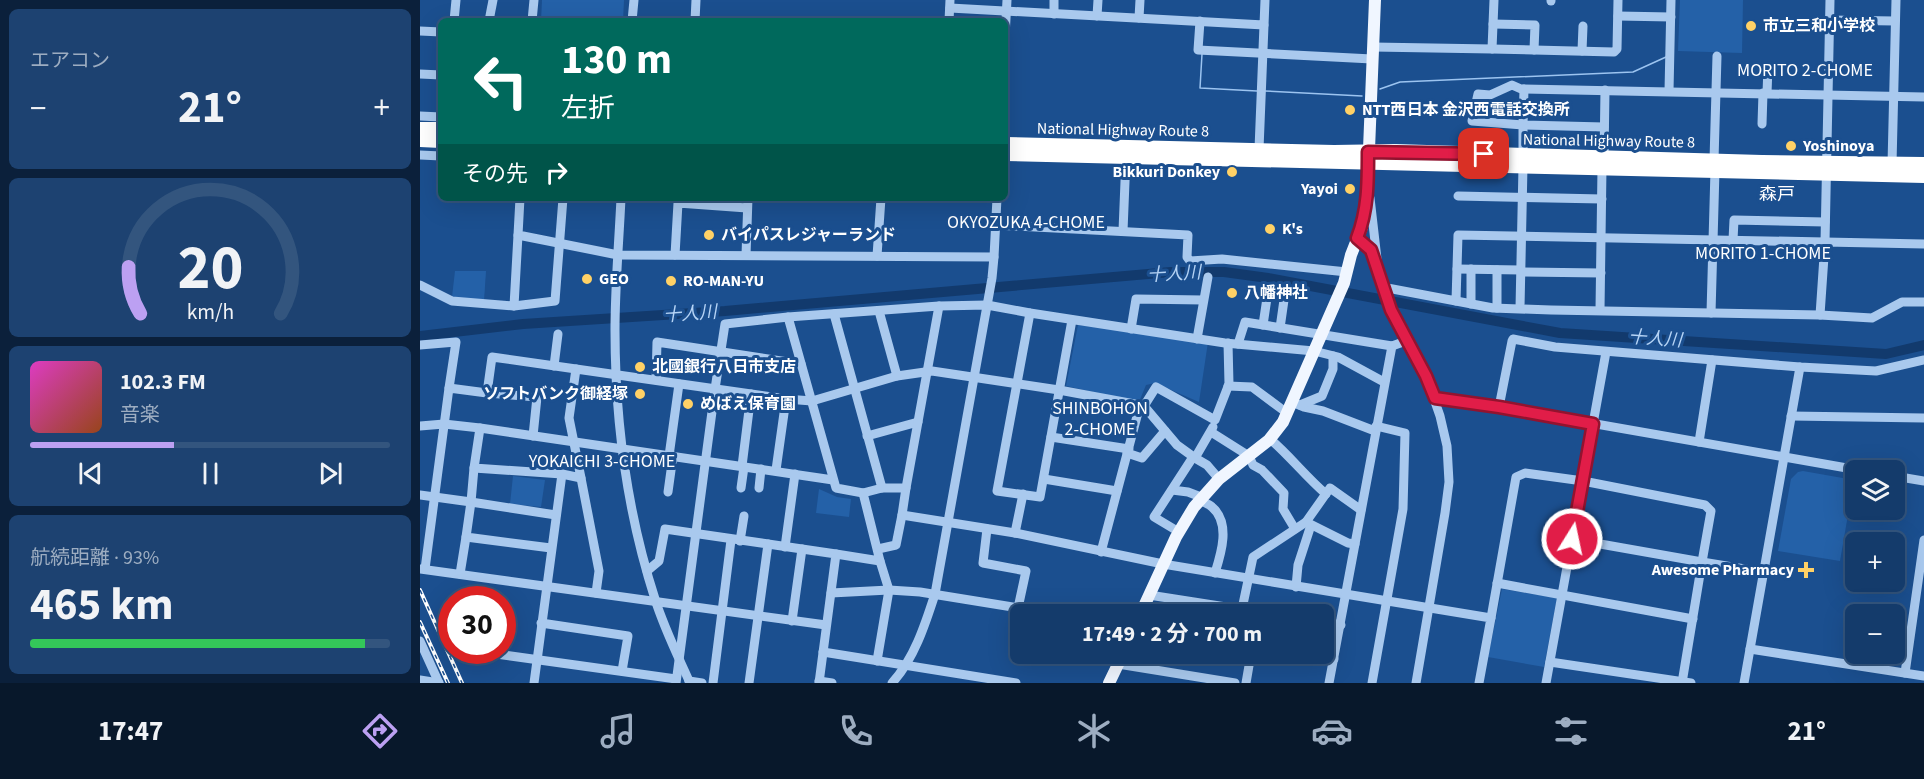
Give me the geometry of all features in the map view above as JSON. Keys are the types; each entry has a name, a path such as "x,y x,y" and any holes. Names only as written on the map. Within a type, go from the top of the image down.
{"highway":[{"path":"420,129 438,129"},
{"path":"420,140 438,141"},
{"name":"National Highway Route 8","path":"1008,144 1259,149 1368,157"},
{"name":"National Highway Route 8","path":"1008,154 1126,157 1368,157 1715,165 1826,168 1924,176"},
{"name":"National Highway Route 8","path":"1826,168 1924,164"}],"main road":[{"path":"1145,604 1179,532 1200,498 1219,479 1270,439 1293,407 1320,334 1346,277 1364,216 1368,187 1375,0"},
{"path":"1109,683 1118,664"}],"street":[{"path":"454,18 456,0"},
{"path":"490,18 493,0"},
{"path":"532,18 534,0"},
{"path":"632,18 634,0"},
{"path":"695,18 696,0"},
{"path":"1006,18 1007,0"},
{"path":"1054,0 1054,14"},
{"path":"1097,16 1098,0"},
{"path":"1139,18 1140,0"},
{"path":"1259,149 1265,0"},
{"path":"1492,49 1494,0"},
{"path":"1200,21 1198,50 1263,53 1372,53 1492,49 1614,52 1617,49 1618,0"},
{"path":"1669,91 1671,0"},
{"path":"1820,315 1825,242 1830,0"},
{"path":"1892,164 1896,0"},
{"path":"950,4 1006,11 1264,25"},
{"path":"1618,16 1671,17"},
{"path":"1829,20 1895,21"},
{"path":"1493,24 1535,26 1534,50"},
{"path":"1582,51 1583,26"},
{"path":"420,31 438,32"},
{"path":"1712,313 1717,56"},
{"path":"1762,124 1768,67"},
{"path":"420,74 438,75"},
{"path":"1604,127 1472,122 1478,94 1490,95 1512,85 1524,89 1924,97"},
{"path":"1520,308 1524,89"},
{"path":"1600,310 1605,90"},
{"path":"420,116 438,117"},
{"path":"420,155 438,156"},
{"path":"1123,231 1126,157"},
{"path":"1368,187 1377,267"},
{"path":"1458,196 1602,199"},
{"path":"514,306 520,201"},
{"path":"420,285 452,301 514,306 555,301 563,201"},
{"path":"621,201 615,313 615,375 622,449 633,517 646,572 679,659 689,682 702,683"},
{"path":"877,256 881,201"},
{"path":"892,683 924,630 935,594 992,278 997,201"},
{"path":"675,255 678,203 748,203 746,255"},
{"path":"1733,240 1734,220 1825,222"},
{"path":"996,225 1188,235 1187,257 1190,261 1222,259 1346,277"},
{"path":"518,235 618,255 994,257"},
{"path":"1456,301 1458,235 1924,244"},
{"path":"1357,238 1371,250 1391,310 1426,376 1435,398 1447,446 1449,482 1416,683"},
{"path":"1457,269 1601,273"},
{"path":"1470,303 1471,270"},
{"path":"1497,270 1497,308"},
{"path":"1197,339 1208,278"},
{"path":"1383,289 1497,308 1872,318 1902,302 1924,302"},
{"path":"1263,325 1267,298"},
{"path":"1131,329 1136,299 1203,300"},
{"path":"1281,328 1284,300"},
{"path":"516,656 676,681 715,389 726,324 788,316 879,311 988,301 1030,313 1072,320 1233,344 1314,351 1333,356 1384,382"},
{"path":"878,549 896,545 939,306"},
{"path":"879,311 897,376"},
{"path":"1030,313 998,490 1040,496 1072,320"},
{"path":"834,314 882,488"},
{"path":"788,316 836,488 863,493 882,488 906,488"},
{"path":"1179,532 1154,517 1211,432 1228,386 1233,344 1245,322 1392,346 1406,341"},
{"path":"554,366 558,334"},
{"path":"1499,407 1514,339 1555,347 1606,352 1876,371 1924,360"},
{"path":"420,345 456,342 423,569 826,625"},
{"path":"656,380 657,342 801,364"},
{"path":"1334,659 1392,346"},
{"path":"1546,683 1606,352"},
{"path":"1293,407 1322,396 1333,369 1333,356"},
{"path":"487,393 492,357 812,401 897,376 926,372 975,377 1142,406 1177,445 1207,465 1219,479"},
{"path":"1698,442 1712,360"},
{"path":"1744,683 1800,367"},
{"path":"576,369 569,418 599,571 596,593"},
{"path":"668,492 679,384"},
{"path":"1228,386 1252,387 1293,407 1323,411 1376,428 1405,433 1403,509 1372,683"},
{"path":"1101,552 1142,406 1156,387 1215,420"},
{"path":"449,388 537,397 533,436"},
{"path":"741,488 751,394"},
{"path":"1435,398 1499,407 1845,468"},
{"path":"776,471 786,399"},
{"path":"1791,416 1924,418"},
{"path":"867,436 918,422"},
{"path":"420,426 444,424 833,480"},
{"path":"460,574 480,429"},
{"path":"1051,437 1128,451 1142,458 1165,432"},
{"path":"1211,432 1249,456 1253,465 1262,470 1284,493 1283,509 1295,529"},
{"path":"1270,439 1291,457 1302,472 1326,494"},
{"path":"474,468 562,474 581,478"},
{"path":"759,488 761,469"},
{"path":"1479,683 1516,477 1525,473 1583,481 1705,505 1711,511 1685,683 1550,662"},
{"path":"534,683 562,474"},
{"path":"785,547 795,474"},
{"path":"1905,478 1924,481"},
{"path":"1044,479 1117,491"},
{"path":"1296,587 1298,565 1308,524 1330,488 1360,510"},
{"path":"1172,490 1188,492 1200,498 1213,508 1221,519 1222,542 1215,573"},
{"path":"863,493 889,590 877,661"},
{"path":"1015,533 1023,494"},
{"path":"420,495 556,515"},
{"path":"902,515 1015,533 1101,552 1248,579 1491,618"},
{"path":"713,683 722,611 736,540 744,516"},
{"path":"1243,604 1253,557 1295,529 1308,524 1348,543 1355,544"},
{"path":"646,572 659,561 665,529 880,561"},
{"path":"987,529 982,563 1026,571 1019,604"},
{"path":"466,537 551,548"},
{"path":"1572,539 1764,572"},
{"path":"1905,673 1924,540"},
{"path":"749,683 768,544"},
{"path":"792,621 802,549"},
{"path":"832,683 819,682 836,554"},
{"path":"1497,583 1693,619"},
{"path":"831,593 889,590 935,594 1010,607"},
{"path":"1149,595 1209,604"},
{"path":"542,623 628,636 622,671"},
{"path":"1334,624 1341,625"},
{"path":"420,641 439,683"},
{"path":"1750,649 1924,676"},
{"path":"823,652 1016,683"},
{"path":"1144,664 1235,683"},
{"path":"1246,683 1249,664"},
{"path":"1329,683 1333,664"},
{"path":"420,680 439,683"}],"shaded area":[{"path":"542,0 624,0 623,18 541,18"},
{"path":"1680,0 1743,0 1742,53 1678,51"},
{"path":"455,271 486,271 484,301 452,297"},
{"path":"1078,325 1208,342 1199,402 1155,383 1146,385 1139,402 1066,386"},
{"path":"1798,472 1845,478 1845,520 1847,520 1840,561 1778,551 1791,479"},
{"path":"513,476 545,480 541,507 510,504"},
{"path":"819,489 837,497 851,499 849,517 816,513"},
{"path":"1502,589 1557,598 1544,667 1488,657"}],"waterway":[{"path":"1202,54 1200,88 1257,91"},
{"path":"1380,89 1400,82 1633,72 1666,57"},
{"path":"1265,91 1362,96"},
{"name":"十人川","path":"420,336 523,324 725,311 1171,272 1224,272 1268,278 1560,333 1886,354 1924,345"}],"railway":[{"path":"420,590 462,683"},
{"path":"420,622 448,683"}],"place":[{"name":"市立三和小学校","path":"1751,26"},
{"name":"NTT西日本 金沢西電話交換所","path":"1350,110"},
{"name":"Yoshinoya","path":"1791,146"},
{"name":"Bikkuri Donkey","path":"1232,172"},
{"name":"Yayoi","path":"1350,189"},
{"name":"K's","path":"1270,229"},
{"name":"バイパスレジャーランド","path":"709,235"},
{"name":"GEO","path":"587,279"},
{"name":"RO-MAN-YU","path":"671,281"},
{"name":"八幡神社","path":"1232,293"},
{"name":"北國銀行八日市支店","path":"640,367"},
{"name":"ソフトバンク御経塚","path":"640,394"},
{"name":"めばえ保育園","path":"688,404"},
{"name":"Awesome Pharmacy","path":"1806,570"}],"district":[{"name":"MORITO 2-CHOME","path":"1805,70"},
{"name":"森戸","path":"1777,194"},
{"name":"OKYOZUKA 4-CHOME","path":"1026,222"},
{"name":"MORITO 1-CHOME","path":"1763,253"},
{"name":"SHINBOHON 2-CHOME","path":"1100,418"},
{"name":"YOKAICHI 3-CHOME","path":"602,461"}],"route":[{"path":"1484,154 1368,152 1367,199 1362,227 1357,238 1371,250 1391,310 1435,398 1454,399 1593,424 1572,539"}]}
